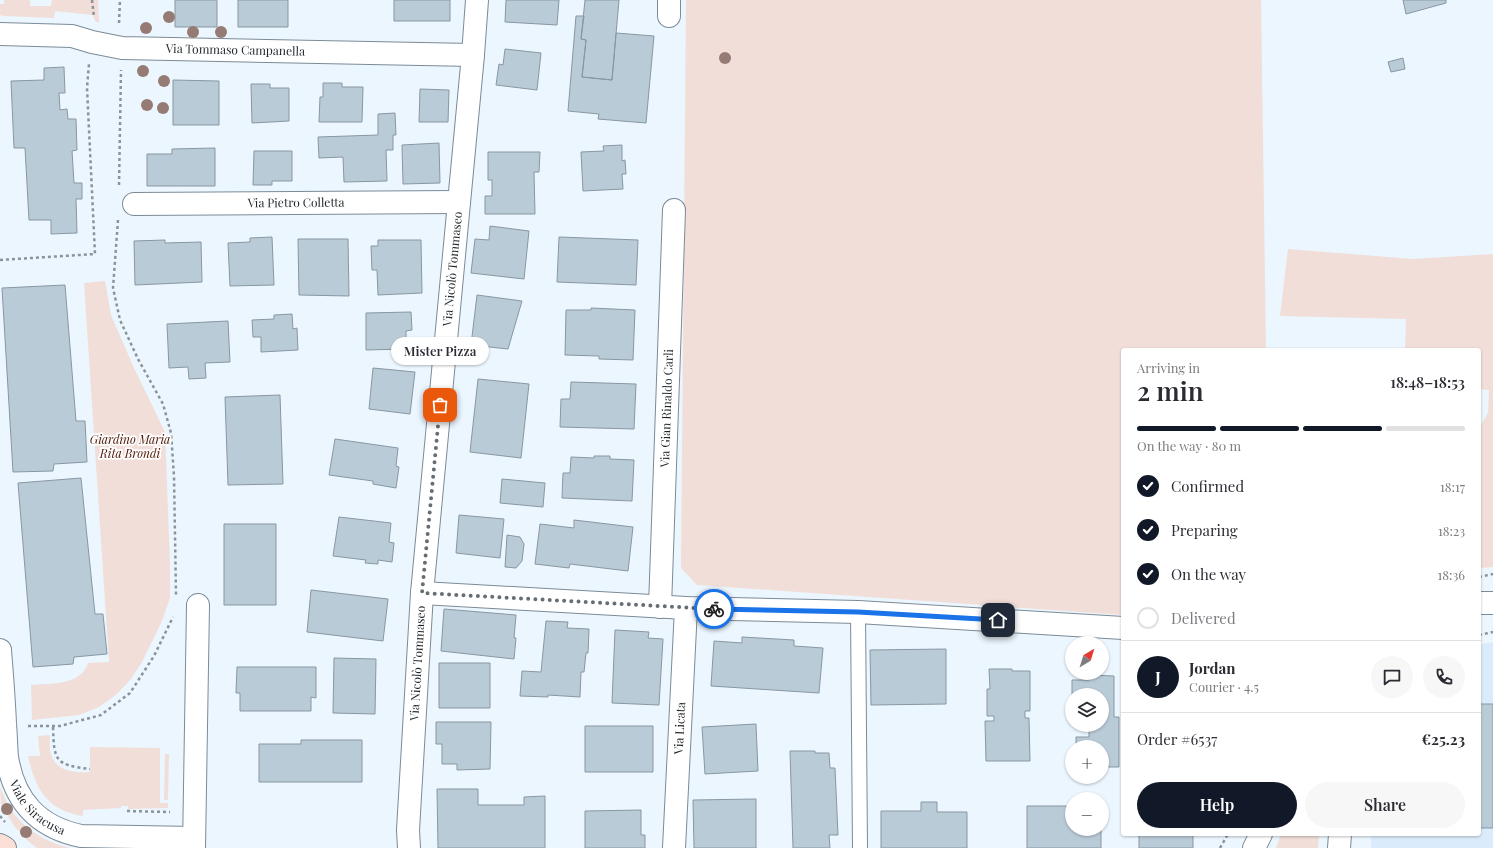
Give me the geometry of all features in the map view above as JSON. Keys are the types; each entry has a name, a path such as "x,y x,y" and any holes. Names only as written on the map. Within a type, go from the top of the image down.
{"main road":[{"path":"0,845 5,848"}],"street":[{"name":"Via Nicolò Tommaseo","path":"409,848 408,830 422,593 477,0"},
{"name":"Via Tommaso Campanella","path":"0,34 72,36 122,48 473,55"},
{"name":"Via Pietro Colletta","path":"134,204 459,202"},
{"name":"Via Gian Rinaldo Carli","path":"660,606 674,210"},
{"path":"422,593 686,608 858,612 1121,628"},
{"name":"Viale Siracusa","path":"0,650 7,757 14,785 29,809 42,820 54,827 81,836 194,843 198,605"},
{"name":"Via Licata","path":"674,848 686,608"},
{"path":"1254,848 1260,836"},
{"path":"1339,848 1341,836"},
{"path":"1342,836 1348,848"}],"lane":[{"path":"858,612 860,848"}],"path":[{"path":"92,0 95,22"},
{"path":"119,26 120,0"},
{"path":"0,260 95,254 87,88 89,64"},
{"path":"120,320 138,359 163,404 171,433 174,476 176,603"},
{"path":"1481,577 1493,574"},
{"path":"23,726 53,727 101,716 130,694 154,656 173,616"},
{"path":"1481,635 1493,632"},
{"path":"53,727 54,749 59,761 65,765 90,769"},
{"path":"125,811 140,811"},
{"path":"1220,848 1227,836"}],"shaded area":[{"path":"1493,642 1493,848 1371,848 1371,836 1481,836 1481,645"}],"green space":[{"path":"4,0 30,0 30,6 51,6 52,0 98,0 99,23 95,21 93,15 55,11 54,18 4,16 0,15 0,4 4,4"},
{"path":"686,0 1261,0 1266,348 1121,348 1121,615 697,585 681,568"},
{"path":"1288,249 1413,259 1493,254 1493,567 1481,568 1481,425 1488,413 1489,390 1481,389 1481,348 1405,348 1406,319 1280,316"},
{"name":"Giardino Maria Rita Brondi","path":"105,281 111,315 134,368 165,432 170,598 162,621 142,662 131,679 117,694 99,707 79,715 32,720 31,685 72,680 79,676 88,663 109,662 84,283"},
{"path":"50,735 50,752 55,762 63,769 74,772 90,772 90,747 160,748 160,803 168,803 168,808 128,809 128,806 121,806 121,808 83,810 83,816 71,813 52,804 39,788 28,756 40,756 38,736"},
{"path":"165,754 169,754 168,800 164,800"},
{"path":"0,787 13,813 27,827 53,843 71,848 37,848 28,841 15,827 1,805"},
{"path":"1280,836 1319,836 1318,848 1276,848"}],"building":[{"path":"175,0 217,0 217,27 175,27"},
{"path":"238,0 288,0 288,27 238,27"},
{"path":"394,0 450,0 450,21 394,21"},
{"path":"506,0 559,0 557,25 505,22"},
{"path":"585,0 619,0 612,80 582,77 586,40 581,39"},
{"path":"1403,0 1446,0 1446,3 1406,14"},
{"path":"576,16 584,16 581,39 586,40 582,77 612,80 616,33 654,36 646,123 598,119 599,114 568,111"},
{"path":"505,49 541,53 537,90 496,85 499,64 503,65"},
{"path":"1403,58 1405,69 1391,72 1388,62"},
{"path":"64,67 65,93 59,93 60,110 67,109 68,119 76,119 77,150 72,151 74,183 82,183 82,199 76,199 77,233 51,234 51,220 29,220 25,148 14,148 11,81 44,80 44,68"},
{"path":"173,80 219,81 219,125 173,125"},
{"path":"323,83 342,83 342,87 363,87 362,122 319,122 320,97 323,97"},
{"path":"251,84 270,84 270,88 289,88 289,121 252,123"},
{"path":"420,89 449,90 448,122 419,122"},
{"path":"395,113 396,135 393,135 393,150 386,150 387,181 344,182 343,157 319,158 318,137 378,135 378,114"},
{"path":"439,143 440,183 403,184 402,145"},
{"path":"622,145 622,161 625,160 626,174 622,174 623,189 583,191 581,152 604,151 603,146"},
{"path":"215,148 215,186 147,186 147,154 172,154 172,149"},
{"path":"254,151 292,151 292,181 272,181 272,185 253,185"},
{"path":"488,152 540,152 539,172 534,172 535,214 485,214 485,196 492,196 492,180 488,180"},
{"path":"490,226 529,231 524,279 471,273 475,239 489,240"},
{"path":"272,237 274,285 230,286 228,243 250,242 250,238"},
{"path":"559,237 638,240 636,285 557,282"},
{"path":"298,239 348,239 349,296 299,295"},
{"path":"165,240 165,243 201,242 202,282 135,285 134,241"},
{"path":"378,240 421,240 422,293 378,295 377,270 372,270 371,246 378,246"},
{"path":"65,285 76,421 85,421 87,462 54,464 53,471 13,472 2,288"},
{"path":"477,295 522,301 508,349 471,345"},
{"path":"591,308 635,310 633,360 599,359 599,356 565,355 566,310 591,310"},
{"path":"411,312 412,330 406,331 406,349 366,350 366,313"},
{"path":"292,314 293,329 297,328 298,350 261,352 261,337 253,337 252,320 274,319 274,315"},
{"path":"228,321 230,362 205,363 206,378 189,379 188,367 169,368 167,324"},
{"path":"373,368 415,372 410,414 369,409"},
{"path":"478,379 529,384 521,458 470,452"},
{"path":"571,382 636,384 634,429 560,427 561,399 570,399"},
{"path":"280,395 283,484 228,485 225,397"},
{"path":"335,439 398,448 396,466 399,467 396,488 373,484 373,481 329,475"},
{"path":"594,456 610,456 610,459 634,460 632,501 562,498 563,473 570,473 571,457 594,458"},
{"path":"81,478 95,614 103,614 107,654 74,657 73,664 33,667 18,483"},
{"path":"502,479 545,483 543,507 500,503"},
{"path":"459,515 504,519 500,558 456,553"},
{"path":"339,517 391,523 389,542 394,543 392,562 378,560 378,564 365,563 366,560 333,556"},
{"path":"574,520 633,527 628,571 570,564 569,568 535,564 540,524 574,528"},
{"path":"224,524 276,524 276,605 224,605"},
{"path":"507,535 520,537 524,544 522,561 516,568 505,567"},
{"path":"311,590 388,599 383,641 307,632"},
{"path":"444,609 516,615 514,659 441,651"},
{"path":"546,621 568,622 567,628 589,629 588,653 586,653 584,672 581,672 580,697 548,695 548,697 520,696 522,671 541,672"},
{"path":"615,630 649,632 648,638 663,639 659,705 612,703"},
{"path":"742,637 794,640 794,646 823,648 819,693 711,686 714,641 742,643"},
{"path":"946,649 946,704 871,705 870,650"},
{"path":"334,658 376,659 375,714 333,713"},
{"path":"439,663 490,663 490,708 439,708"},
{"path":"237,667 316,667 316,698 311,697 311,711 240,711 240,693 236,693"},
{"path":"989,669 1030,671 1030,711 1025,711 1025,718 1029,718 1030,761 986,761 985,721 994,721 994,716 987,716 987,689 990,689"},
{"path":"1109,676 1114,676 1114,717 1119,717 1119,767 1109,767 1109,740 1076,740 1076,737 1089,737 1089,732 1109,732 1109,688 1072,688 1072,680 1109,680"},
{"path":"1481,704 1493,704 1493,828 1481,828"},
{"path":"436,722 491,722 490,769 457,770 457,764 442,764 442,744 436,744"},
{"path":"756,724 758,771 705,774 702,727"},
{"path":"585,726 653,726 653,772 585,772"},
{"path":"301,740 362,740 362,782 259,782 259,744 301,744"},
{"path":"790,751 815,751 815,753 829,753 830,768 835,768 838,835 829,835 830,848 793,848"},
{"path":"437,789 478,789 478,805 524,805 524,797 545,796 545,848 438,848"},
{"path":"756,799 756,848 694,848 693,800"},
{"path":"921,802 937,802 937,812 967,812 967,848 881,848 881,811 921,811"},
{"path":"1027,806 1065,806 1065,836 1101,836 1101,848 1027,848"},
{"path":"641,810 641,835 645,835 645,848 585,848 585,811"},
{"path":"1139,836 1193,836 1193,848 1139,848"}],"way so far":[{"path":"440,405 422,593 714,609"}],"place":[{"name":"Mister Pizza","path":"440,405"}],"route":[{"path":"714,609 858,612 998,620"}]}
